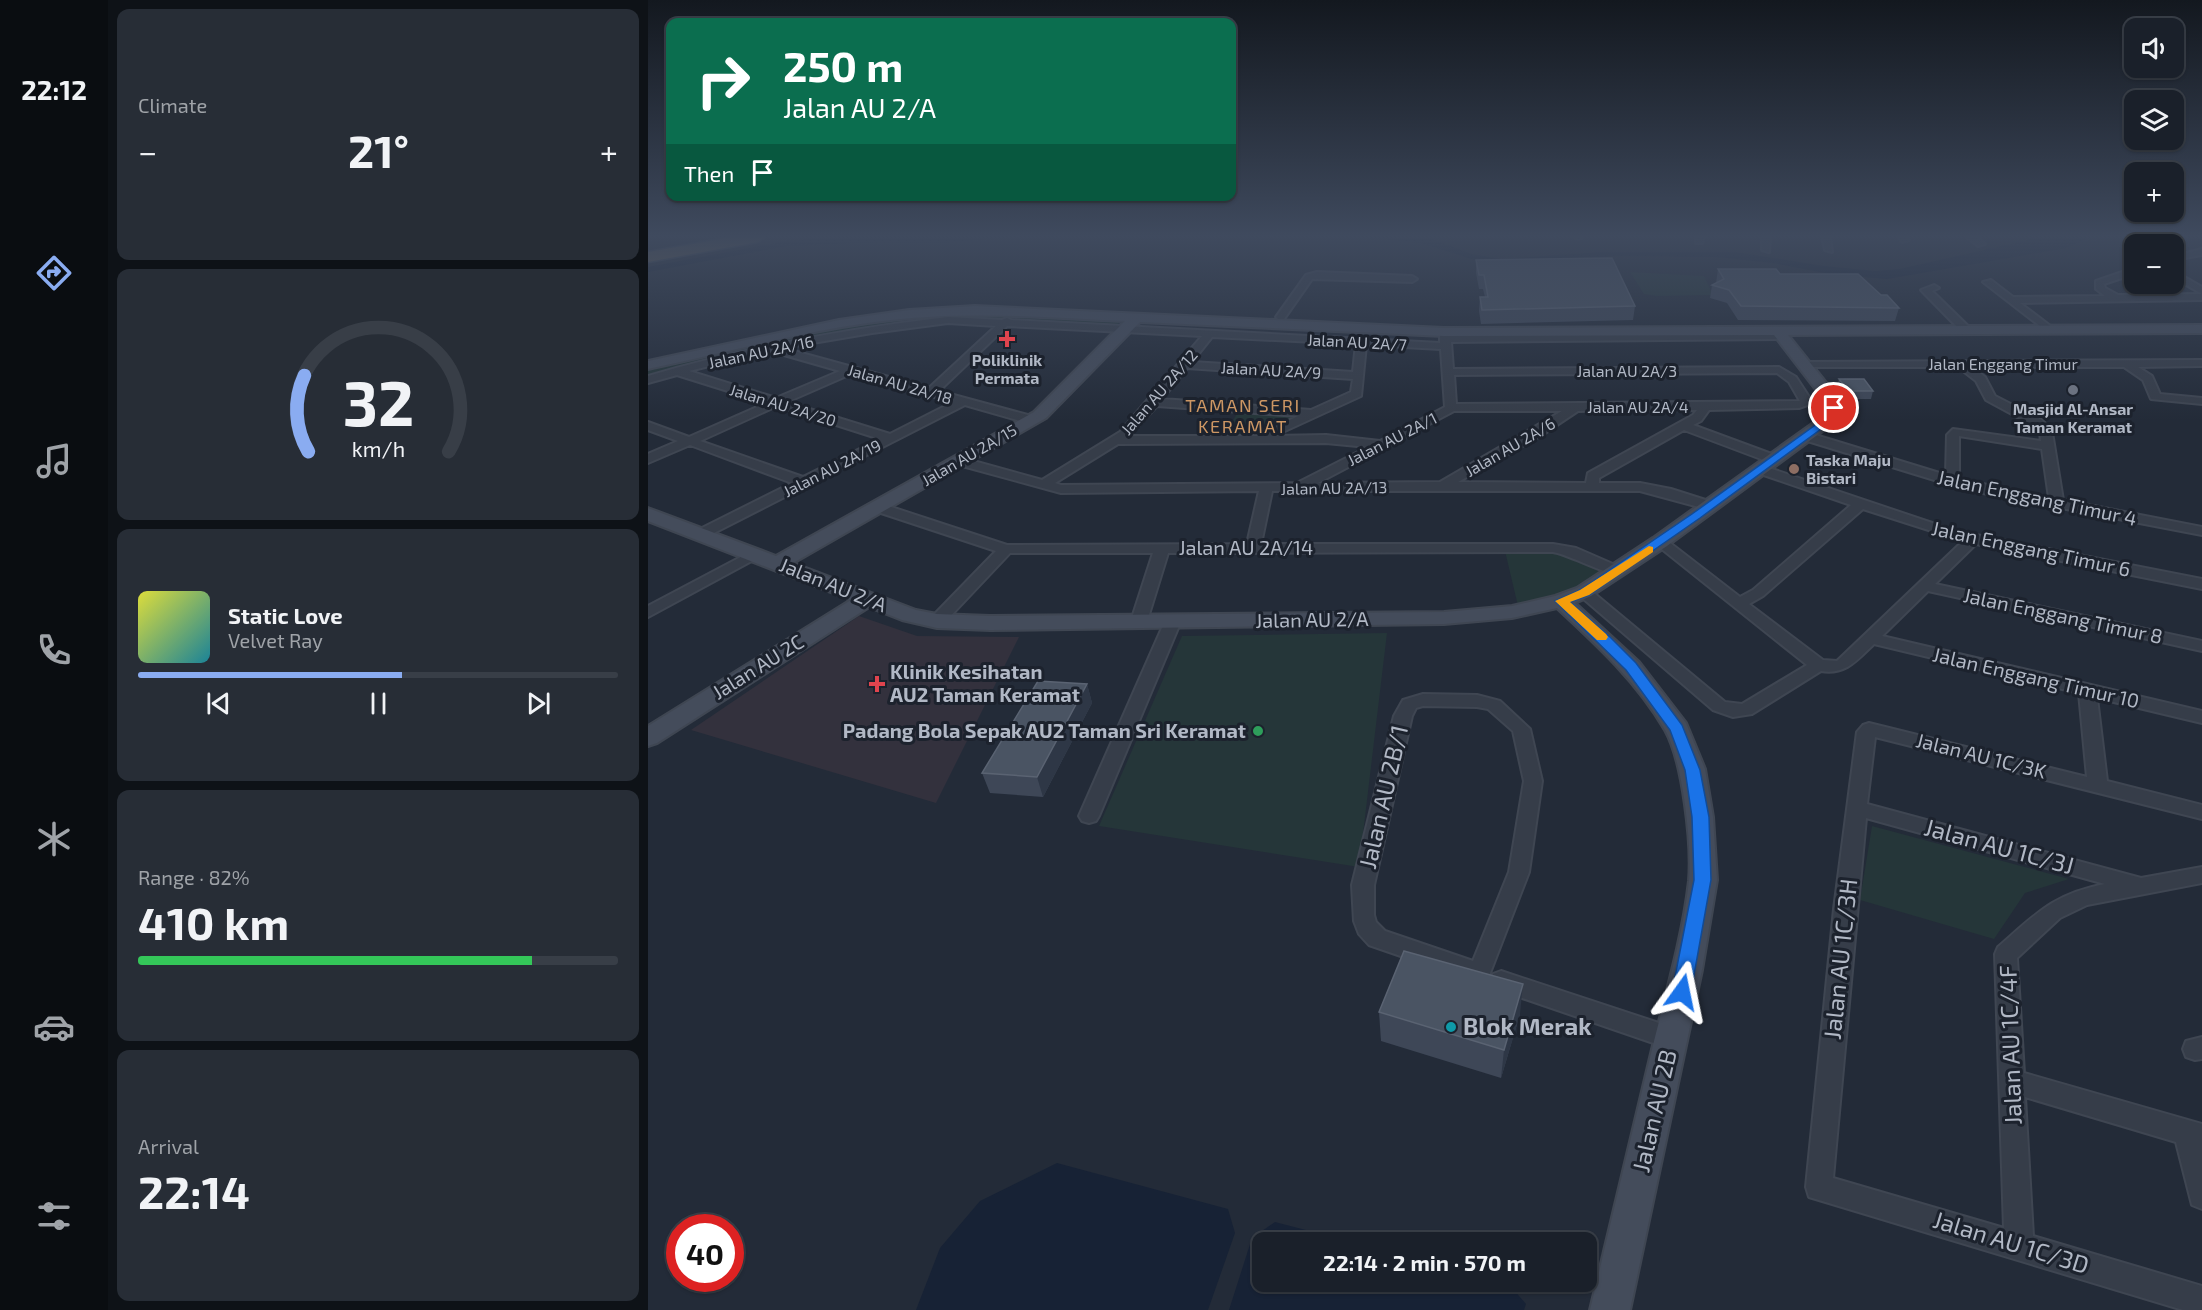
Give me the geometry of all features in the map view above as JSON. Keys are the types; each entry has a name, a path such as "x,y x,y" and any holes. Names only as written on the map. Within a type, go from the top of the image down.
{"street":[{"path":"1281,317 1294,298"},
{"path":"1934,298 1966,330"},
{"path":"2009,298 2049,330"},
{"path":"2011,300 2109,298"},
{"path":"648,365 839,324 909,314 975,310 1131,323 1445,339 1966,330 2202,329"},
{"name":"Jalan AU 2A/16","path":"648,380 770,348 890,326 948,320 1131,323"},
{"path":"925,391 995,321"},
{"path":"925,391 1007,321"},
{"name":"Jalan AU 2A/7","path":"1131,323 1209,334 1361,343 1445,339"},
{"name":"Jalan AU 2A/15","path":"779,563 1030,420 1051,405 1131,323"},
{"name":"Jalan AU 2A/12","path":"1044,484 1115,440 1131,427 1209,334"},
{"name":"Jalan AU 2/A","path":"648,514 910,615 937,621 1444,618 1512,612 1573,597 1617,571 1829,419 1834,408 1831,399 1780,334"},
{"name":"Jalan AU 2A/1","path":"1298,488 1440,416 1450,408 1445,339"},
{"path":"1257,438 1357,394 1361,343"},
{"name":"Jalan AU 2A/18","path":"770,348 1030,420"},
{"path":"2126,363 2148,378 2155,398 2202,400"},
{"name":"Jalan Enggang Timur","path":"1804,365 2202,363"},
{"path":"1960,364 1981,379 1990,398 2038,423 2046,432 2057,505"},
{"name":"Jalan AU 2A/9","path":"1184,365 1358,376"},
{"path":"648,459 850,370"},
{"name":"Jalan AU 2A/3","path":"1447,372 1779,370 1786,372 1799,387"},
{"name":"Jalan AU 2A/20","path":"676,371 891,438"},
{"name":"Jalan AU 2A/4","path":"1450,408 1799,405 1807,403 1799,387"},
{"name":"Jalan AU 2A/19","path":"701,534 962,402"},
{"path":"1154,402 1311,413"},
{"path":"1592,486 1593,476 1697,418 1706,406"},
{"name":"Jalan AU 2A/6","path":"1443,486 1538,432 1576,407"},
{"path":"648,426 803,482"},
{"name":"Jalan Enggang Timur 6","path":"1684,426 1860,504 1936,530 2202,584"},
{"path":"1952,482 1953,435 1957,432 2048,446"},
{"name":"Jalan Enggang Timur 4","path":"1805,436 1952,482 2057,505 2202,531"},
{"path":"1115,440 1326,439 1380,445"},
{"name":"Jalan AU 2A/13","path":"959,461 1061,489 1592,486 1652,488 1710,506"},
{"path":"1253,549 1266,489"},
{"path":"1738,604 1758,593 1860,504"},
{"name":"Jalan AU 2A/14","path":"877,507 1006,549 1553,548 1571,552 1617,571"},
{"path":"1660,542 1818,665 1831,667 1842,665 1973,539"},
{"path":"1139,621 1162,548"},
{"path":"937,621 1006,549"},
{"path":"648,612 754,554"},
{"name":"Jalan Enggang Timur 8","path":"1924,586 2202,646"},
{"path":"1573,597 1719,706 1733,711 1746,710 1818,665"},
{"name":"Jalan AU 2B","path":"1573,597 1605,640 1631,667 1677,729 1692,770 1700,817 1702,880 1687,970 1610,1310"},
{"name":"Jalan AU 2C","path":"648,737 868,598"},
{"path":"1089,816 1173,621"},
{"name":"Jalan Enggang Timur 10","path":"1870,638 2202,717"},
{"path":"2087,690 2098,786"},
{"name":"Jalan AU 2B/1","path":"1479,973 1519,872 1533,781 1521,729 1494,705 1477,701 1423,700 1409,704 1403,716 1363,885 1362,913 1367,931 1377,938 1479,973 1671,1038"},
{"name":"Jalan AU 1C/3K","path":"1866,732 1869,729 1877,729 2202,812"},
{"name":"Jalan AU 1C/3H","path":"1819,1187 1866,732"},
{"name":"Jalan AU 1C/3J","path":"1857,808 2142,886"},
{"name":"Jalan AU 1C/4F","path":"2019,1245 2006,954 2052,912 2083,897 2202,875"},
{"path":"2012,1081 2194,1135 2202,1195"},
{"name":"Jalan AU 1C/3D","path":"1819,1187 2202,1301"}],"shaded area":[{"path":"946,313 1122,319 1116,326 991,318 947,318 885,325 771,347 648,376 648,370 759,343 833,329"},
{"path":"1238,412 1297,416 1256,436 1223,437"},
{"path":"1505,551 1556,553 1603,570 1571,594 1518,606"},
{"name":"Klinik Kesihatan AU2 Taman Keramat","path":"859,616 917,636 1019,637 936,803 691,730"},
{"name":"Padang Bola Sepak AU2 Taman Sri Keramat","path":"1387,633 1359,867 1099,826 1182,636"},
{"path":"1872,826 2069,879 2025,893 1994,939 1860,900"}],"water":[{"path":"1057,1163 1228,1209 1235,1233 1208,1310 916,1310 940,1248 980,1201"},
{"path":"1275,1222 1314,1232 1261,1232"},
{"path":"1252,1238 1252,1292 1516,1292 1526,1304 1524,1310 1229,1310"}],"building":[{"path":"1480,298 1631,298 1635,306 1482,310"},
{"path":"1735,298 1890,298 1899,308 1741,306"},
{"path":"1839,379 1864,379 1873,391 1848,391"},
{"path":"1038,681 1087,684 1037,777 982,773"},
{"path":"1404,951 1523,984 1504,1050 1379,1012"}],"slow traffic":[{"path":"1602,637 1561,601 1584,592 1649,549"}],"place":[{"name":"Poliklinik Permata","path":"1007,339"},
{"name":"Masjid Al-Ansar Taman Keramat","path":"2073,390"},
{"name":"Taska Maju Bistari","path":"1794,469"},
{"name":"Klinik Kesihatan AU2 Taman Keramat","path":"877,684"},
{"name":"Padang Bola Sepak AU2 Taman Sri Keramat","path":"1258,731"},
{"name":"Blok Merak","path":"1451,1027"}],"district":[{"name":"TAMAN SERI KERAMAT","path":"1243,416"}],"route":[{"path":"1682,992 1702,880 1700,817 1692,770 1677,729 1631,667 1605,640 1561,601 1584,592 1696,516 1829,419 1834,408"}]}
